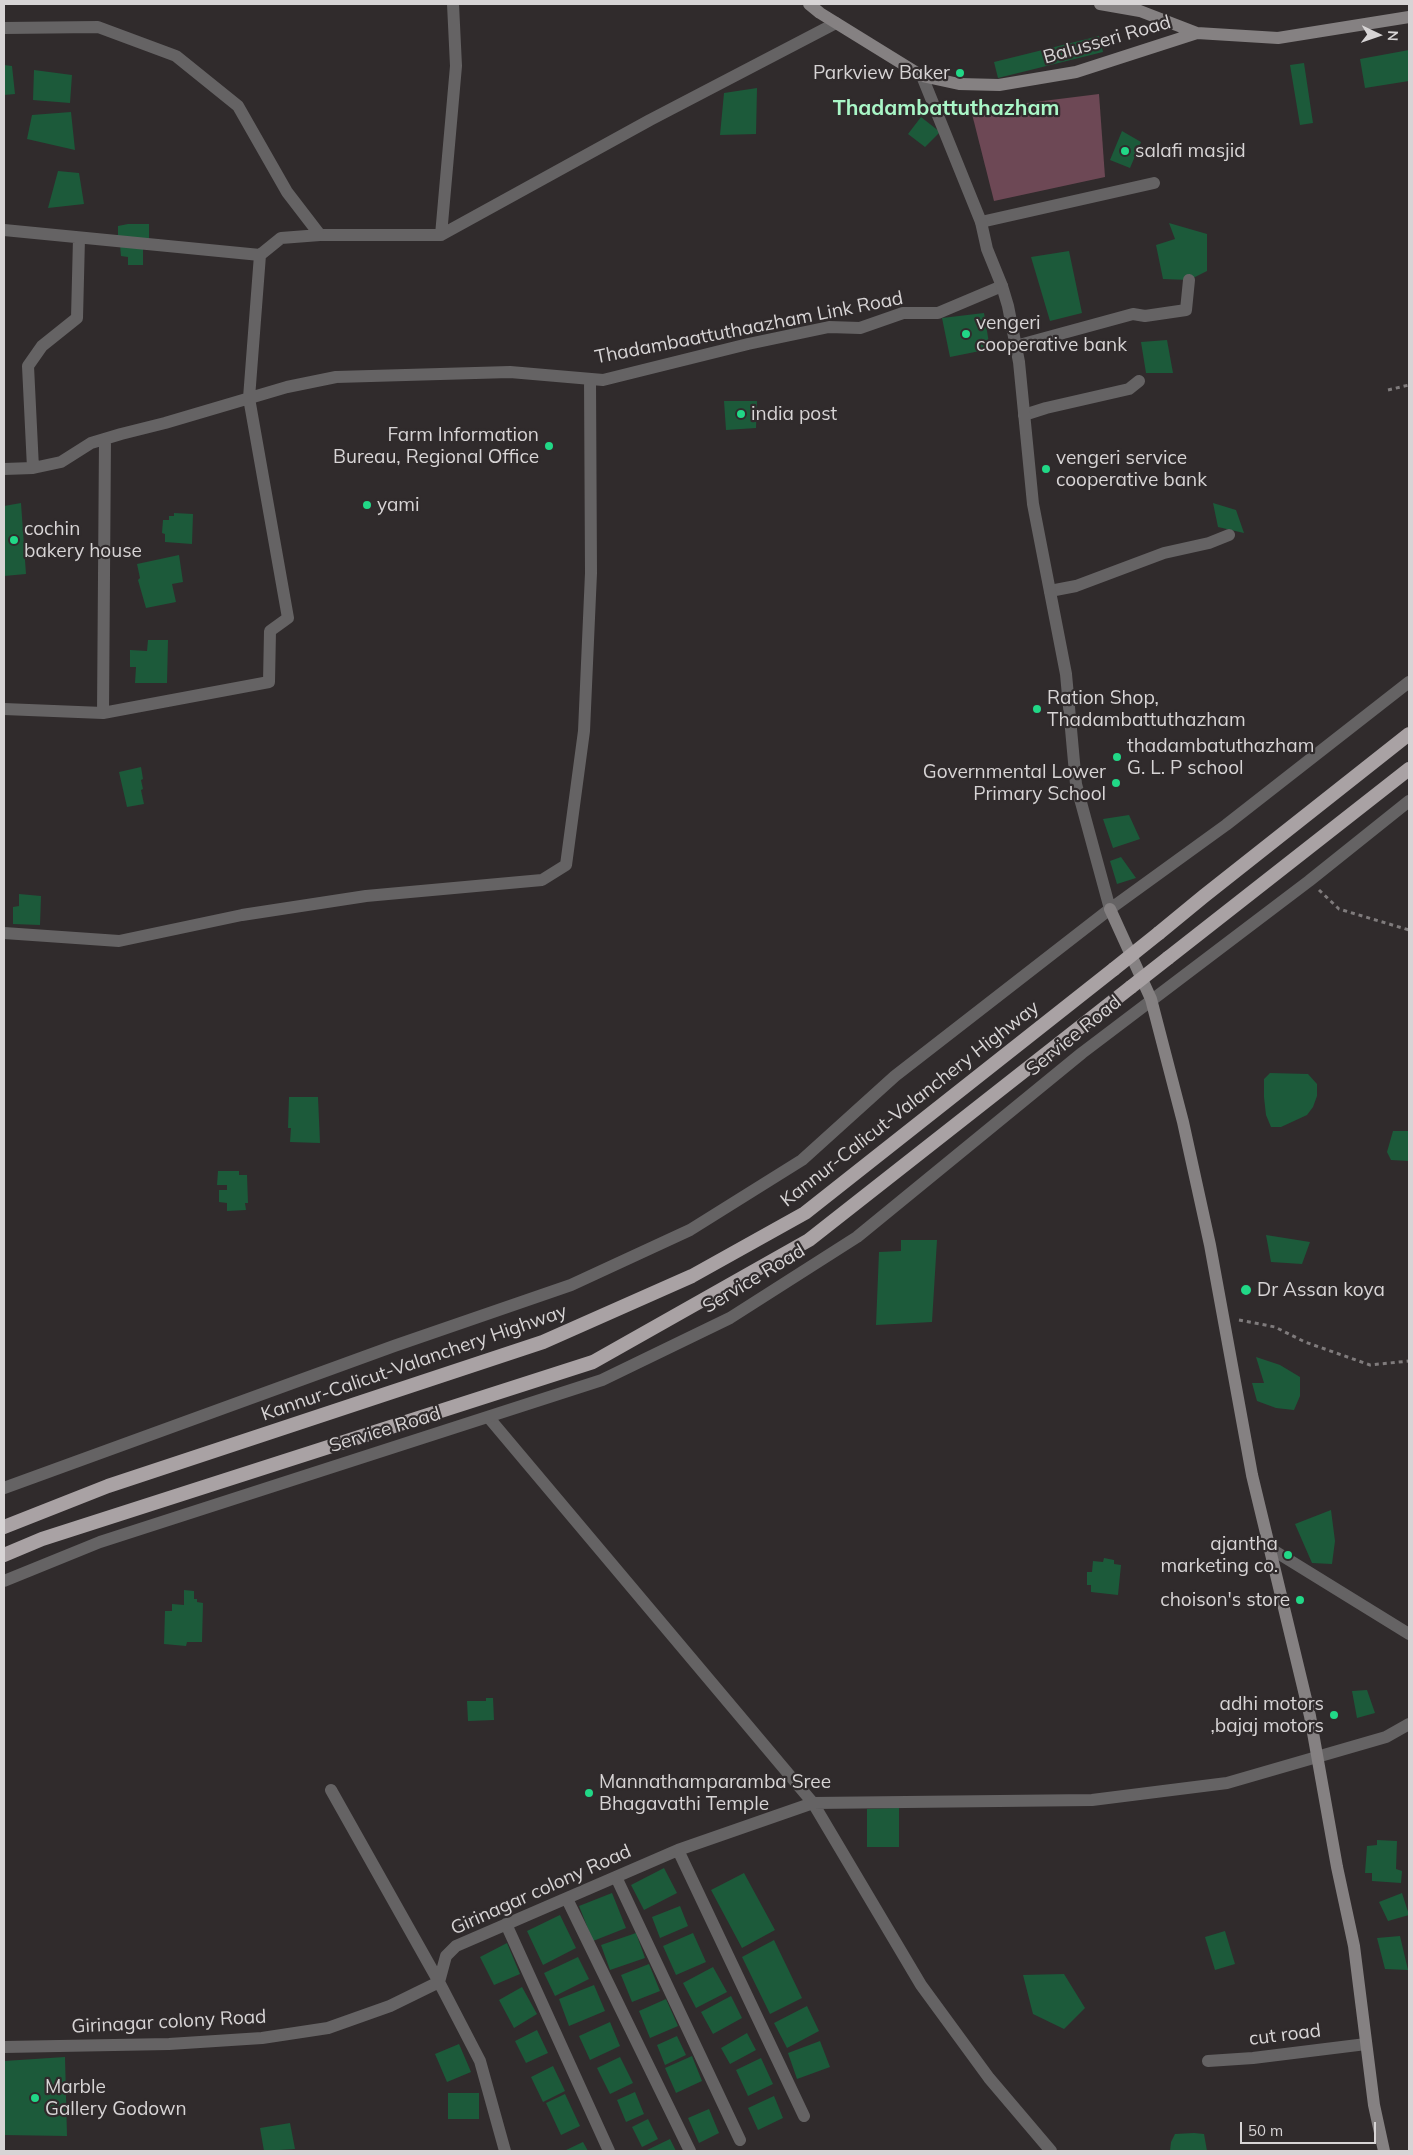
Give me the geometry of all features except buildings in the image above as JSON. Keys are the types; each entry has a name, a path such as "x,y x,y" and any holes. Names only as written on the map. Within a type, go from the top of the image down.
{"highway":[{"name":"Kannur-Calicut-Valanchery Highway","path":"4,1527 108,1486 543,1342 692,1276 805,1213 1409,734"},
{"path":"4,1555 51,1536 593,1362 809,1240 1409,768"}],"main road":[{"name":"Balusseri Road","path":"809,4 836,23 922,76 959,84 999,85 1076,72 1197,33"},
{"path":"1100,4 1140,11 1197,33 1278,38 1409,18"},
{"path":"1110,909 1151,999 1183,1122 1224,1317 1252,1475 1310,1716 1354,1946 1374,2105 1384,2151"}],"street":[{"path":"441,235 456,66 453,4"},
{"path":"4,709 103,713 269,682 270,631 288,618 249,398 260,256 281,238 320,235 441,235 650,120 836,23"},
{"path":"4,28 98,26 176,56 238,106 287,192 320,235"},
{"path":"922,76 981,222 987,249 1002,286 1016,349 1033,504 1066,674 1076,784 1110,909"},
{"path":"981,222 1154,184"},
{"path":"4,230 260,256"},
{"path":"33,468 28,366 42,346 76,318 79,238"},
{"path":"1016,349 1023,344 1133,314 1145,316 1186,310 1189,280"},
{"name":"Thadambaattuthaazham Link Road","path":"4,469 33,468 62,462 91,443 287,387 336,377 510,372 603,380 748,344 830,327 860,328 903,313 938,313 1002,286"},
{"path":"4,933 119,941 242,915 366,896 542,880 566,865 584,731 592,573 590,379"},
{"path":"1024,415 1046,408 1129,389 1138,381"},
{"path":"103,713 105,439"},
{"path":"1050,591 1076,586 1164,553 1208,544 1230,535"},
{"path":"4,1488 394,1346 571,1285 690,1230 802,1160 895,1076 1110,909 1226,825 1409,682"},
{"name":"Service Road","path":"4,1581 100,1542 602,1380 730,1318 857,1236 1082,1053 1151,999 1191,972 1310,881 1409,801"},
{"path":"489,1418 813,1803 920,1985 989,2078 1051,2151"},
{"path":"1268,1547 1409,1634"},
{"name":"Girinagar colony Road","path":"4,2047 169,2044 280,2035 328,2028 390,2006 439,1982 446,1956 456,1946 678,1850 813,1803 1092,1800 1227,1783 1317,1755 1386,1737 1409,1724"},
{"path":"331,1790 439,1982 480,2061 505,2151"},
{"path":"678,1850 804,2116"},
{"path":"616,1877 740,2140"},
{"path":"567,1899 690,2151"},
{"path":"506,1924 609,2151"},
{"name":"cut road","path":"1208,2061 1254,2058 1366,2044"}],"path":[{"path":"1388,390 1409,385"},
{"path":"1310,881 1339,909 1409,930"},
{"path":"1224,1317 1275,1327 1305,1342 1370,1365 1409,1361"}],"shaded area":[{"path":"1099,94 1105,177 994,201 971,110"}],"place":[{"name":"Parkview Baker","path":"960,73"},
{"name":"salafi masjid","path":"1125,151"},
{"name":"vengeri cooperative bank","path":"966,334"},
{"name":"india post","path":"741,414"},
{"name":"Farm Information Bureau, Regional Office","path":"549,446"},
{"name":"vengeri service cooperative bank","path":"1046,469"},
{"name":"yami","path":"367,505"},
{"name":"cochin bakery house","path":"14,540"},
{"name":"Ration Shop, Thadambattuthazham","path":"1037,709"},
{"name":"thadambatuthazham G. L. P school","path":"1117,757"},
{"name":"Governmental Lower Primary School","path":"1116,783"},
{"name":"Dr Assan koya","path":"1246,1290"},
{"name":"ajantha marketing co.","path":"1288,1555"},
{"name":"choison's store","path":"1300,1600"},
{"name":"adhi motors ,bajaj motors","path":"1334,1715"},
{"name":"Mannathamparamba Sree Bhagavathi Temple","path":"589,1793"},
{"name":"Marble Gallery Godown","path":"35,2098"}],"district":[{"name":"Thadambattuthazham","path":"946,109"}]}
